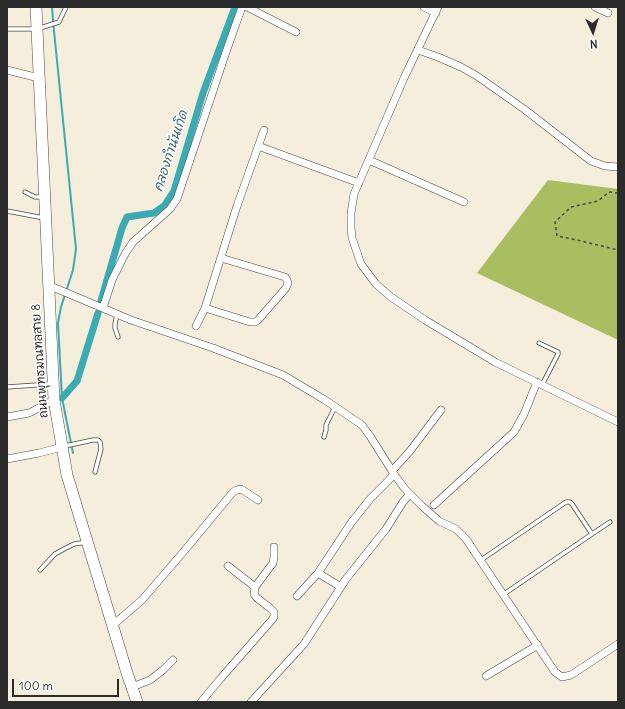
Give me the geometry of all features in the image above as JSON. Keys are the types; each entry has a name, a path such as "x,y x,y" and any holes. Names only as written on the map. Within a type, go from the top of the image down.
{"street":[{"name":"ถนนพุทธมณฑลสาย 8","path":"36,7 54,400 67,475 137,702"},
{"path":"103,308 112,280 133,242 170,210 177,199 242,7"},
{"path":"247,7 296,32"},
{"path":"424,7 437,10 404,78 354,194 350,227 352,238 361,264 376,284 391,297 432,324 495,362 618,422"},
{"path":"595,7 608,13"},
{"path":"418,50 444,60 477,76 524,109 591,161 605,166 618,167"},
{"path":"7,70 39,78"},
{"path":"196,326 205,308 237,206 264,130"},
{"path":"258,146 359,183"},
{"path":"369,160 464,202"},
{"path":"205,308 250,322 255,322 286,288 288,283 286,277 221,258"},
{"path":"48,285 131,320 213,348 283,375 335,407 362,426 393,473 410,494 433,516 456,529 466,539 555,672 562,677 571,675 618,644"},
{"path":"434,505 514,432 540,384"},
{"path":"7,417 29,413 54,400"},
{"path":"297,596 318,573 350,523 370,499 388,481 441,410"},
{"path":"7,459 62,447"},
{"path":"113,626 142,600 232,492 241,490 258,500"},
{"path":"251,702 304,644 346,579 386,529 403,502 410,494"},
{"path":"201,702 274,617 274,612 254,594 255,587 273,563 274,547"},
{"path":"228,566 255,587"},
{"path":"318,573 341,587"},
{"path":"486,676 538,645"},
{"path":"132,687 150,680 173,660"}],"lane":[{"path":"7,29 37,29 59,22 66,7"},
{"path":"25,192 35,197 44,197"},
{"path":"7,211 45,218"},
{"path":"118,314 115,324 118,337"},
{"path":"539,343 558,352 540,384"},
{"path":"7,387 53,384"},
{"path":"324,436 326,424 335,407"},
{"path":"62,447 98,440 100,442 101,449 96,472"},
{"path":"481,560 566,502 570,502 572,504 592,534"},
{"path":"504,594 610,522"},
{"path":"40,570 55,554 74,544 88,542"}],"path":[{"path":"618,194 609,192 598,202 571,207 555,222 557,236 618,250"}],"green space":[{"path":"548,180 618,189 618,340 477,273"}],"waterway":[{"path":"52,7 76,249 73,270 61,307 58,323 62,398 73,453"},
{"name":"คลองกำนันเกิด","path":"101,301 122,228 127,217 154,213 165,205 174,191 203,93 235,7"},
{"name":"คลองกำนันเกิด","path":"62,398 77,381 98,313"}]}
